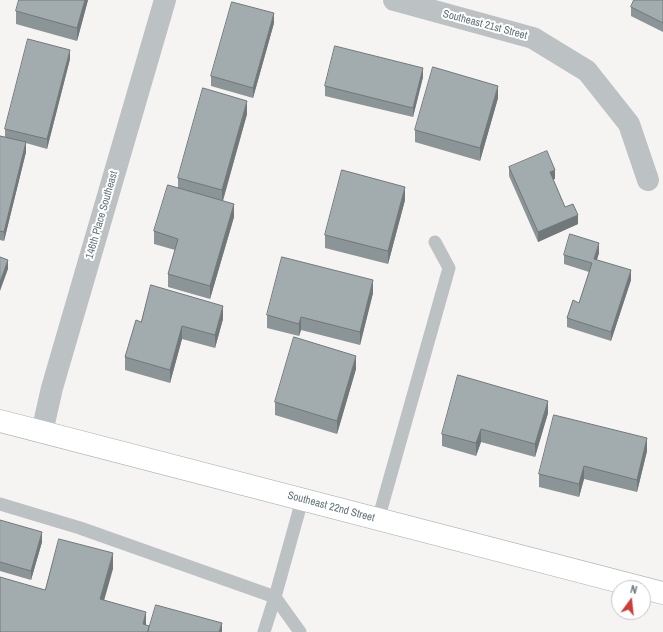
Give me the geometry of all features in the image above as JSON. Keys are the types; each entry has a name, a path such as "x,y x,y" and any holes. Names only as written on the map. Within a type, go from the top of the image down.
{"street":[{"name":"146th Place Southeast","path":"42,432 52,388 165,0"},
{"name":"Southeast 21st Street","path":"394,0 533,38 587,71 629,124 648,180"},
{"name":"Southeast 22nd Street","path":"0,421 663,593"}],"lane":[{"path":"378,520 449,268 435,242"},
{"path":"264,632 302,500"},
{"path":"0,504 80,528 275,596 300,632"}],"building":[{"path":"19,0 85,0 77,28 16,11"},
{"path":"634,0 663,0 663,23 631,7"},
{"path":"232,2 274,13 253,88 211,76"},
{"path":"28,39 70,50 47,139 5,129"},
{"path":"335,46 423,68 413,108 325,86"},
{"path":"433,67 498,86 480,148 415,130"},
{"path":"203,88 247,101 222,190 178,178"},
{"path":"0,136 26,142 4,232 0,231"},
{"path":"547,151 555,170 550,172 565,207 573,204 578,215 538,232 509,167"},
{"path":"342,170 405,187 388,251 325,235"},
{"path":"168,185 234,204 210,286 168,274 178,239 154,231"},
{"path":"570,234 599,243 594,259 631,270 611,332 567,318 573,300 579,303 592,263 564,255"},
{"path":"0,257 8,260 0,282"},
{"path":"282,257 373,280 360,332 301,317 299,324 267,315"},
{"path":"151,285 223,306 215,335 182,326 170,370 125,357 136,320 141,322"},
{"path":"294,337 356,356 337,421 275,402"},
{"path":"458,375 548,401 535,444 481,429 476,443 442,434"},
{"path":"554,415 647,438 637,480 584,466 579,484 539,474"},
{"path":"0,520 42,532 31,571 0,562"},
{"path":"59,539 113,553 100,599 146,612 143,624 149,626 148,632 0,632 0,577 45,590"},
{"path":"156,605 222,623 219,632 148,632"}]}
